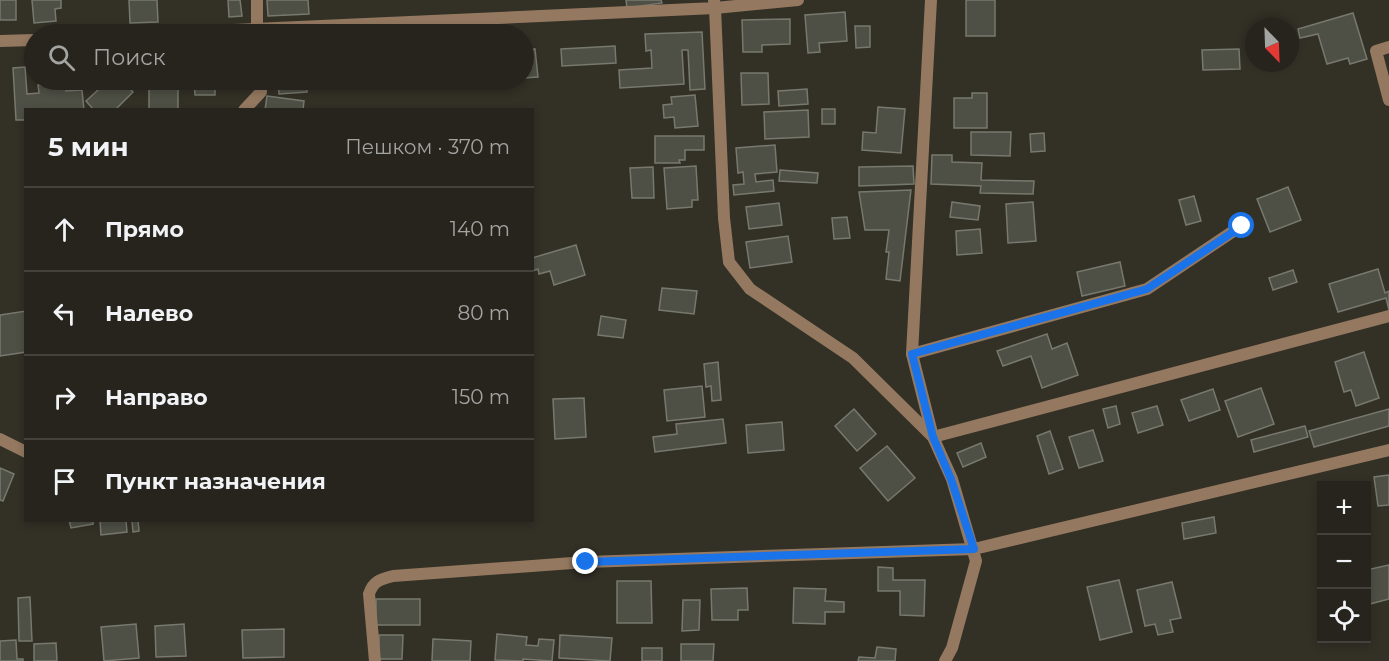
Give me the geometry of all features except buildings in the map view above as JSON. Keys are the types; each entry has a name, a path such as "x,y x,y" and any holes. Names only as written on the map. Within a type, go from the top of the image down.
{"street":[{"path":"256,0 257,24"},
{"path":"388,24 798,0"},
{"path":"931,0 912,354 933,437 951,479 976,561 952,648 945,661"},
{"path":"714,4 724,218 729,262 750,289 853,358 933,437"},
{"path":"0,41 24,40"},
{"path":"1389,47 1376,51 1389,100"},
{"path":"246,108 261,90"},
{"path":"912,354 1147,289 1242,226"},
{"path":"933,437 1389,316"},
{"path":"0,439 24,451"},
{"path":"375,661 369,594 371,587 378,580 393,576 586,562 974,549 1389,450"}],"route":[{"path":"586,562 974,549 951,479 933,437 912,354 1147,289 1242,226"}]}
